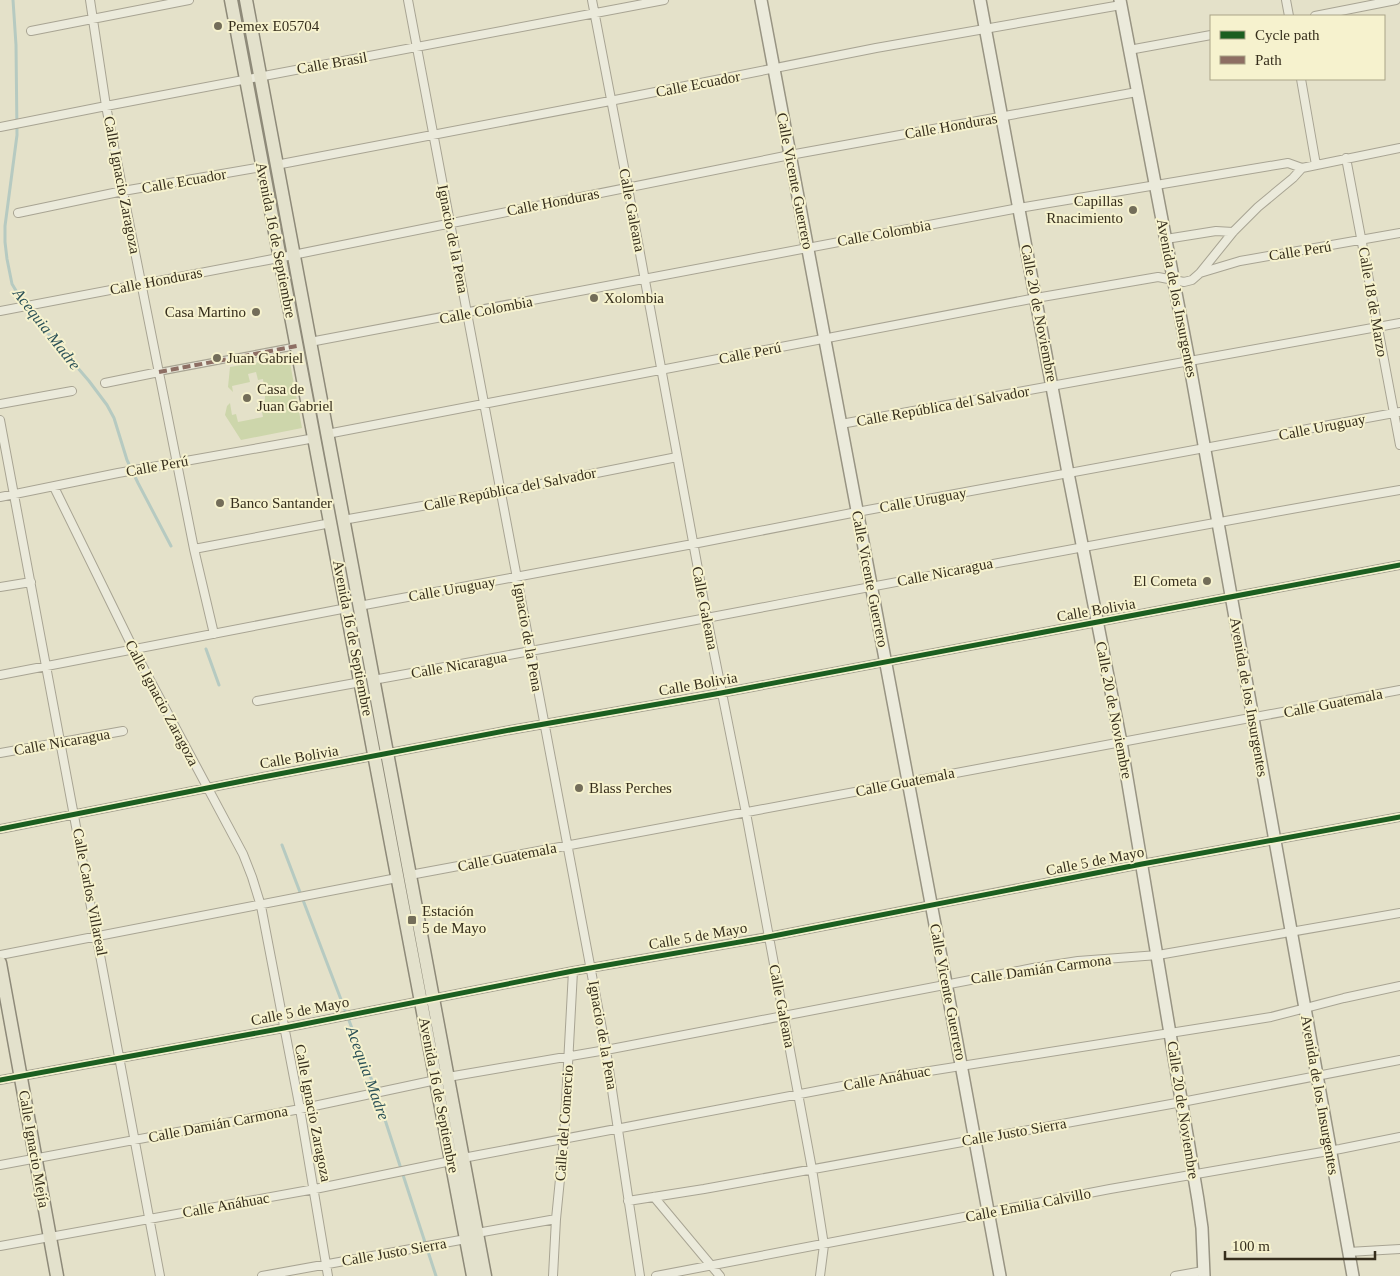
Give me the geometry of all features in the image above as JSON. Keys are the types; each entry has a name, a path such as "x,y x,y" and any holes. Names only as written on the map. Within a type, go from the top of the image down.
{"main road":[{"name":"Avenida 16 de Septiembre","path":"231,0 297,346 321,436"},
{"name":"Avenida 16 de Septiembre","path":"246,0 310,342 321,436 457,1160 472,1236 484,1276"},
{"name":"Calle Vicente Guerrero","path":"761,0 1000,1276"},
{"name":"Calle 20 de Noviembre","path":"980,0 1068,473 1121,742 1194,1176 1202,1228 1203,1273"},
{"name":"Avenida de los Insurgentes","path":"1120,3 1189,361 1353,1276"},
{"name":"Calle Ignacio Mejía","path":"0,963 57,1276"},
{"name":"Avenida 16 de Septiembre","path":"472,1236 473,1276"}],"street":[{"name":"Calle Ignacio Zaragoza","path":"90,0 106,106 176,462 214,634"},
{"path":"31,31 189,0"},
{"name":"Ignacio de la Pena","path":"408,0 606,1050 640,1276"},
{"name":"Calle Galeana","path":"592,0 676,457 746,813 812,1169 824,1245 820,1276"},
{"name":"Calle Brasil","path":"2,127 664,0"},
{"path":"1286,0 1289,15"},
{"path":"1320,15 1396,0"},
{"name":"Calle Ecuador","path":"276,165 876,48 1120,3"},
{"path":"1129,50 1210,36"},
{"path":"1301,80 1316,165"},
{"name":"Calle Honduras","path":"0,311 280,258 790,155 1137,92"},
{"name":"Calle Colombia","path":"310,342 467,314 807,247 1019,208 1288,163 1302,168 1400,148"},
{"name":"Calle 18 de Marzo","path":"1346,158 1377,327 1397,413 1400,445"},
{"name":"Calle Ecuador","path":"18,213 123,191 262,167"},
{"path":"1200,273 1233,232 1302,168"},
{"path":"1166,239 1216,231 1233,232"},
{"name":"Calle Perú","path":"0,497 1036,298 1158,277 1184,282 1192,280 1200,273 1240,261 1400,233"},
{"name":"Calle República del Salvador","path":"841,424 1053,387 1400,322"},
{"path":"105,383 297,346"},
{"path":"0,404 72,391"},
{"name":"Calle Uruguay","path":"0,676 857,512 1397,413"},
{"name":"Calle Carlos Villareal","path":"0,420 98,936 160,1276"},
{"name":"Calle República del Salvador","path":"194,549 501,492 676,457"},
{"name":"Calle Ignacio Zaragoza","path":"54,487 134,650 243,854 252,877 261,906 300,1109 315,1189 328,1276"},
{"name":"Calle Nicaragua","path":"257,701 530,652 1218,521 1400,490"},
{"name":"Calle Bolivia","path":"0,829 544,723 721,692 1400,565"},
{"path":"0,588 31,582"},
{"name":"Calle Guatemala","path":"0,955 908,781 1400,690"},
{"name":"Calle Nicaragua","path":"0,753 123,731"},
{"name":"Calle 5 de Mayo","path":"0,1080 1400,817"},
{"name":"Calle Damián Carmona","path":"0,1165 300,1109 442,1079 606,1050 946,983 1078,961 1158,955 1400,913"},
{"name":"Calle del Comercio","path":"553,1276 556,1219 564,1139 574,971"},
{"name":"Calle Anáhuac","path":"0,1246 315,1189 617,1127 879,1079 1271,1016 1400,986"},
{"name":"Calle Justo Sierra","path":"628,1201 1182,1102 1400,1060"},
{"name":"Calle Emilia Calvillo","path":"656,1276 1110,1189 1194,1176 1400,1137"},
{"path":"654,1197 720,1276"},
{"name":"Calle Justo Sierra","path":"262,1276 418,1248 556,1219"},
{"path":"1348,1252 1400,1250"},
{"path":"1175,1276 1203,1273"}],"green space":[{"path":"289,357 302,428 241,440 225,415 227,406 230,403 232,415 236,414 238,422 263,417 262,401 268,395 263,379 258,380 256,372 248,374 250,382 232,386 233,392 228,387 230,367"}],"waterway":[{"name":"Acequia Madre","path":"13,0 16,45 17,135 5,226 7,259 12,284 35,318 107,405 114,418 127,460 171,546"},
{"name":"Acequia Madre","path":"206,649 219,685"},
{"name":"Acequia Madre","path":"282,845 374,1086 436,1276"}],"marked path":[{"path":"159,372 297,346"}],"cycle path":[{"path":"0,829 510,730 721,693 1400,565"},
{"path":"0,1080 1400,817"}],"place":[{"name":"Pemex E05704","path":"218,26"},
{"name":"Capillas Rnacimiento","path":"1133,210"},
{"name":"Xolombia","path":"594,298"},
{"name":"Casa Martino","path":"256,312"},
{"name":"Juan Gabriel","path":"217,358"},
{"name":"Casa de Juan Gabriel","path":"247,398"},
{"name":"Banco Santander","path":"220,503"},
{"name":"El Cometa","path":"1207,581"},
{"name":"Blass Perches","path":"579,788"},
{"name":"Estación 5 de Mayo","path":"412,920"}]}
